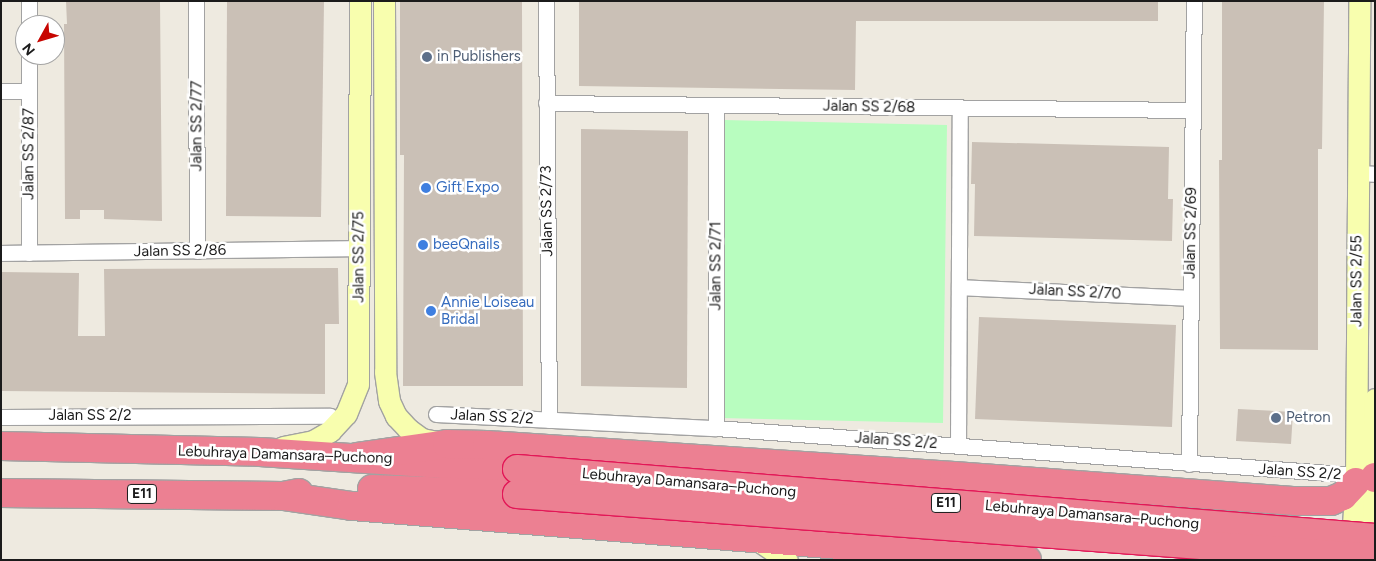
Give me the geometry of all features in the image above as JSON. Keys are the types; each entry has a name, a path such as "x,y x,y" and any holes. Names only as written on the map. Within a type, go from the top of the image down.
{"highway":[{"path":"356,456 447,444 954,476 1296,502 1331,501 1343,496 1367,478"},
{"name":"Lebuhraya Damansara–Puchong","path":"1,446 356,456 517,482 1374,559"},
{"name":"Lebuhraya Damansara–Puchong","path":"1,493 283,496 336,489 517,482 1375,538"},
{"path":"283,496 352,506 1027,560"},
{"path":"1296,502 1313,515 1325,534 1326,546 1319,560"}],"street":[{"path":"29,1 29,15"},
{"name":"Jalan SS 2/77","path":"196,1 197,251"},
{"name":"Jalan SS 2/75","path":"260,452 313,441 330,431 346,414 358,384 360,1"},
{"name":"Jalan SS 2/75","path":"384,1 385,372 389,401 396,416 408,429 422,439 447,444"},
{"name":"Jalan SS 2/73","path":"546,1 549,420"},
{"name":"Jalan SS 2/69","path":"1189,464 1194,1"},
{"name":"Jalan SS 2/55","path":"1359,1 1366,174 1367,478 1374,559"},
{"name":"Jalan SS 2/87","path":"29,65 29,253"},
{"path":"1,91 29,91"},
{"name":"Jalan SS 2/68","path":"546,103 1192,110"},
{"name":"Jalan SS 2/71","path":"716,105 716,428"},
{"path":"958,445 960,107"},
{"name":"Jalan SS 2/86","path":"1,253 358,248"},
{"name":"Jalan SS 2/70","path":"959,286 1191,298"},
{"name":"Jalan SS 2/55","path":"1351,560 1367,478 1375,399"},
{"name":"Jalan SS 2/2","path":"436,414 716,428 958,445 1367,478"},
{"name":"Jalan SS 2/2","path":"1,417 330,416"},
{"path":"751,537 787,560"},
{"path":"832,560 843,554 873,548"}],"green space":[{"path":"725,120 947,125 943,423 721,418"}],"building":[{"path":"66,1 160,1 162,221 104,219 104,210 80,210 80,219 65,219 64,65 65,24 67,24"},
{"path":"227,1 324,1 321,217 226,216"},
{"path":"400,1 522,1 523,386 403,386 404,155 400,155"},
{"path":"579,1 1158,1 1158,21 856,21 855,90 579,86"},
{"path":"1222,1 1324,1 1322,149 1318,149 1318,350 1220,349 1219,160 1222,160"},
{"path":"581,129 688,131 687,388 581,386"},
{"path":"972,142 1169,147 1168,199 1173,199 1172,241 974,236 975,184 971,184"},
{"path":"338,268 339,324 325,324 325,394 1,391 1,272 79,273 78,336 105,336 104,269"},
{"path":"979,317 1176,325 1172,427 975,419"},
{"path":"1238,409 1293,412 1291,444 1236,441"}],"place":[{"name":"in Publishers","path":"427,57"},
{"name":"Gift Expo","path":"426,188"},
{"name":"beeQnails","path":"423,245"},
{"name":"Annie Loiseau Bridal","path":"431,311"},
{"name":"Petron","path":"1276,418"}]}
